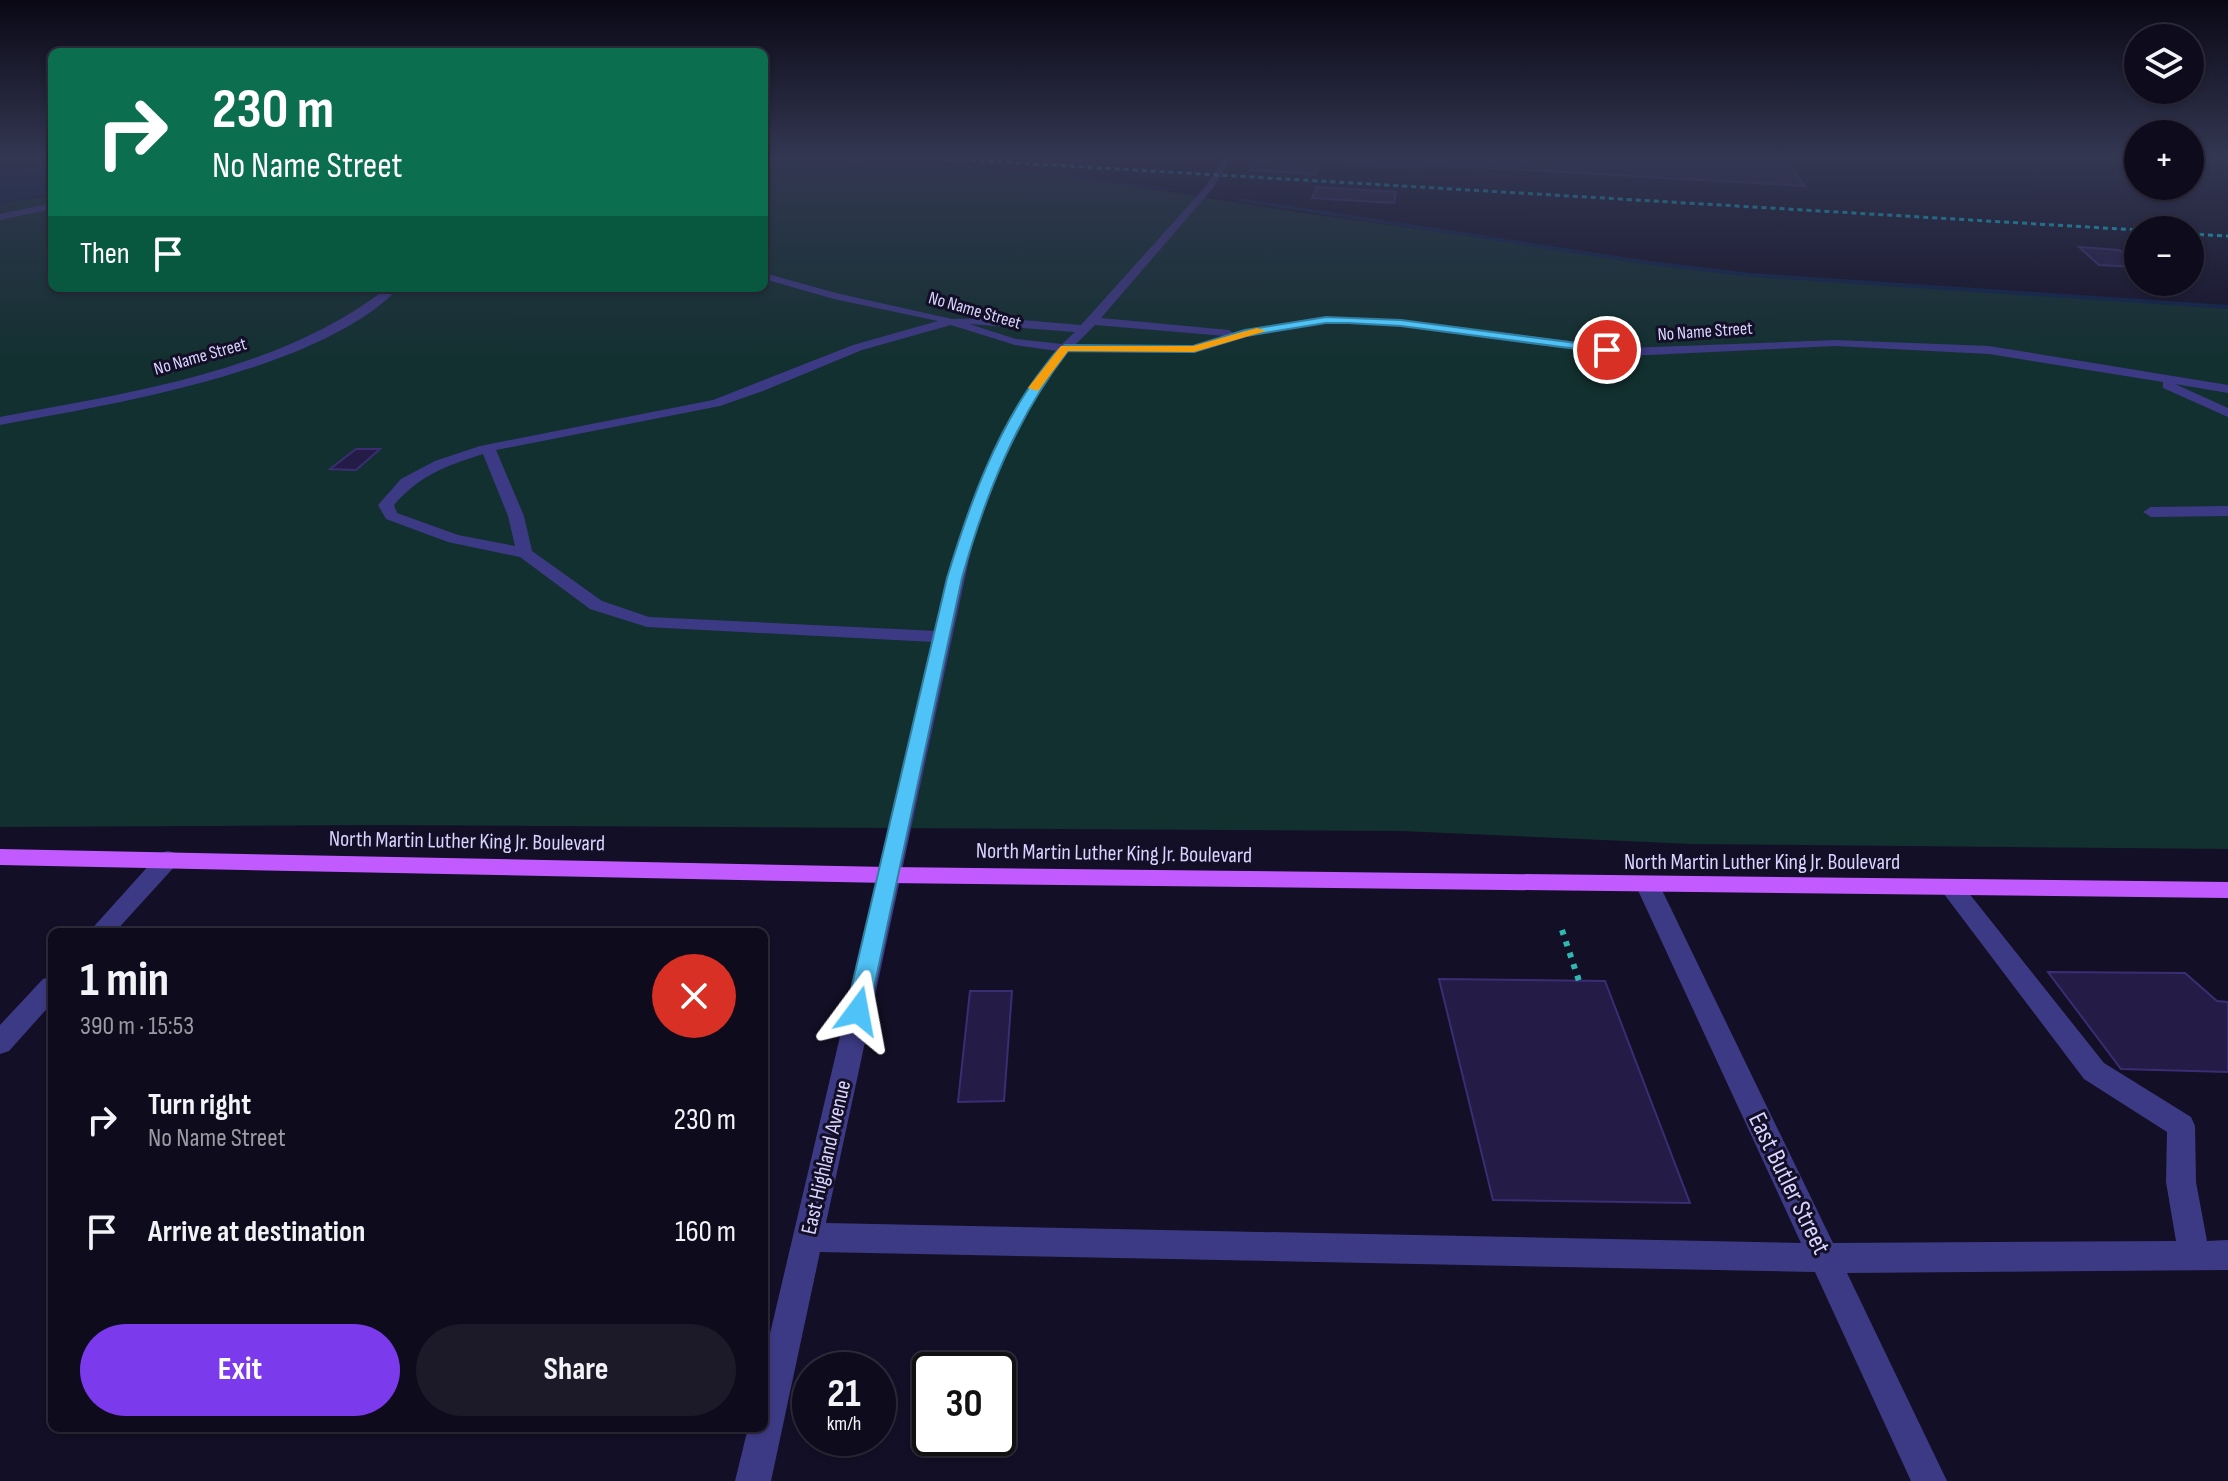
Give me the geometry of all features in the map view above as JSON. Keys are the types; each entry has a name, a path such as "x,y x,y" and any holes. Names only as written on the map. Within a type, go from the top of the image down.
{"main road":[{"name":"North Martin Luther King Jr. Boulevard","path":"0,857 888,875 1648,886 2228,890"}],"street":[{"name":"East Highland Avenue","path":"768,1413 965,541 995,460 1033,389 1065,348 1174,227"},
{"name":"No Name Street","path":"768,277 834,296 953,322 1015,342 1065,348 1194,349 1245,334 1326,320 1348,320 1401,323 1628,352 1889,343 2017,353 2228,389"},
{"name":"No Name Street","path":"0,421 143,391 272,354 354,320 379,304 390,292"},
{"path":"941,637 647,622 596,605 525,553 454,539 411,526 387,513 386,505 408,480 444,461 488,448 714,404 755,391 852,350 953,322 1088,325 1245,334"},
{"path":"2141,374 2228,413"},
{"path":"488,448 516,516 525,553"},
{"path":"2151,512 2228,511"},
{"path":"105,928 168,859"},
{"name":"East Butler Street","path":"1648,886 1929,1481"},
{"path":"1952,888 2094,1071 2181,1126 2181,1182 2194,1254"},
{"path":"0,1043 48,990"},
{"path":"807,1237 1826,1258 2228,1255"},
{"name":"East Highland Avenue","path":"753,1481 764,1432"}],"path":[{"path":"1562,930 1579,981"}],"green space":[{"path":"0,227 48,227 48,292 768,292 768,227 1405,227 1751,275 2228,307 2228,849 1692,844 1401,831 379,825 0,827"}],"building":[{"path":"2079,247 2119,250 2124,253 2124,266 2099,265"},
{"path":"356,449 380,449 356,470 330,469"},
{"path":"2048,972 2185,973 2217,1001 2228,1002 2228,1072 2121,1069"},
{"path":"1439,979 1605,981 1690,1203 1493,1200"},
{"path":"970,991 1012,991 1004,1101 958,1102"}],"waterway":[{"path":"1416,227 1650,263 1751,275 2228,307"}],"railway":[{"path":"2090,227 2124,229"},
{"path":"2204,235 2228,236"}],"slow traffic":[{"path":"1034,388 1065,348 1183,350 1206,347 1261,331"}],"route":[{"path":"858,1011 954,578 965,541 995,460 1011,428 1033,389 1065,348 1194,349 1291,325 1348,320 1401,323 1607,350"}]}
